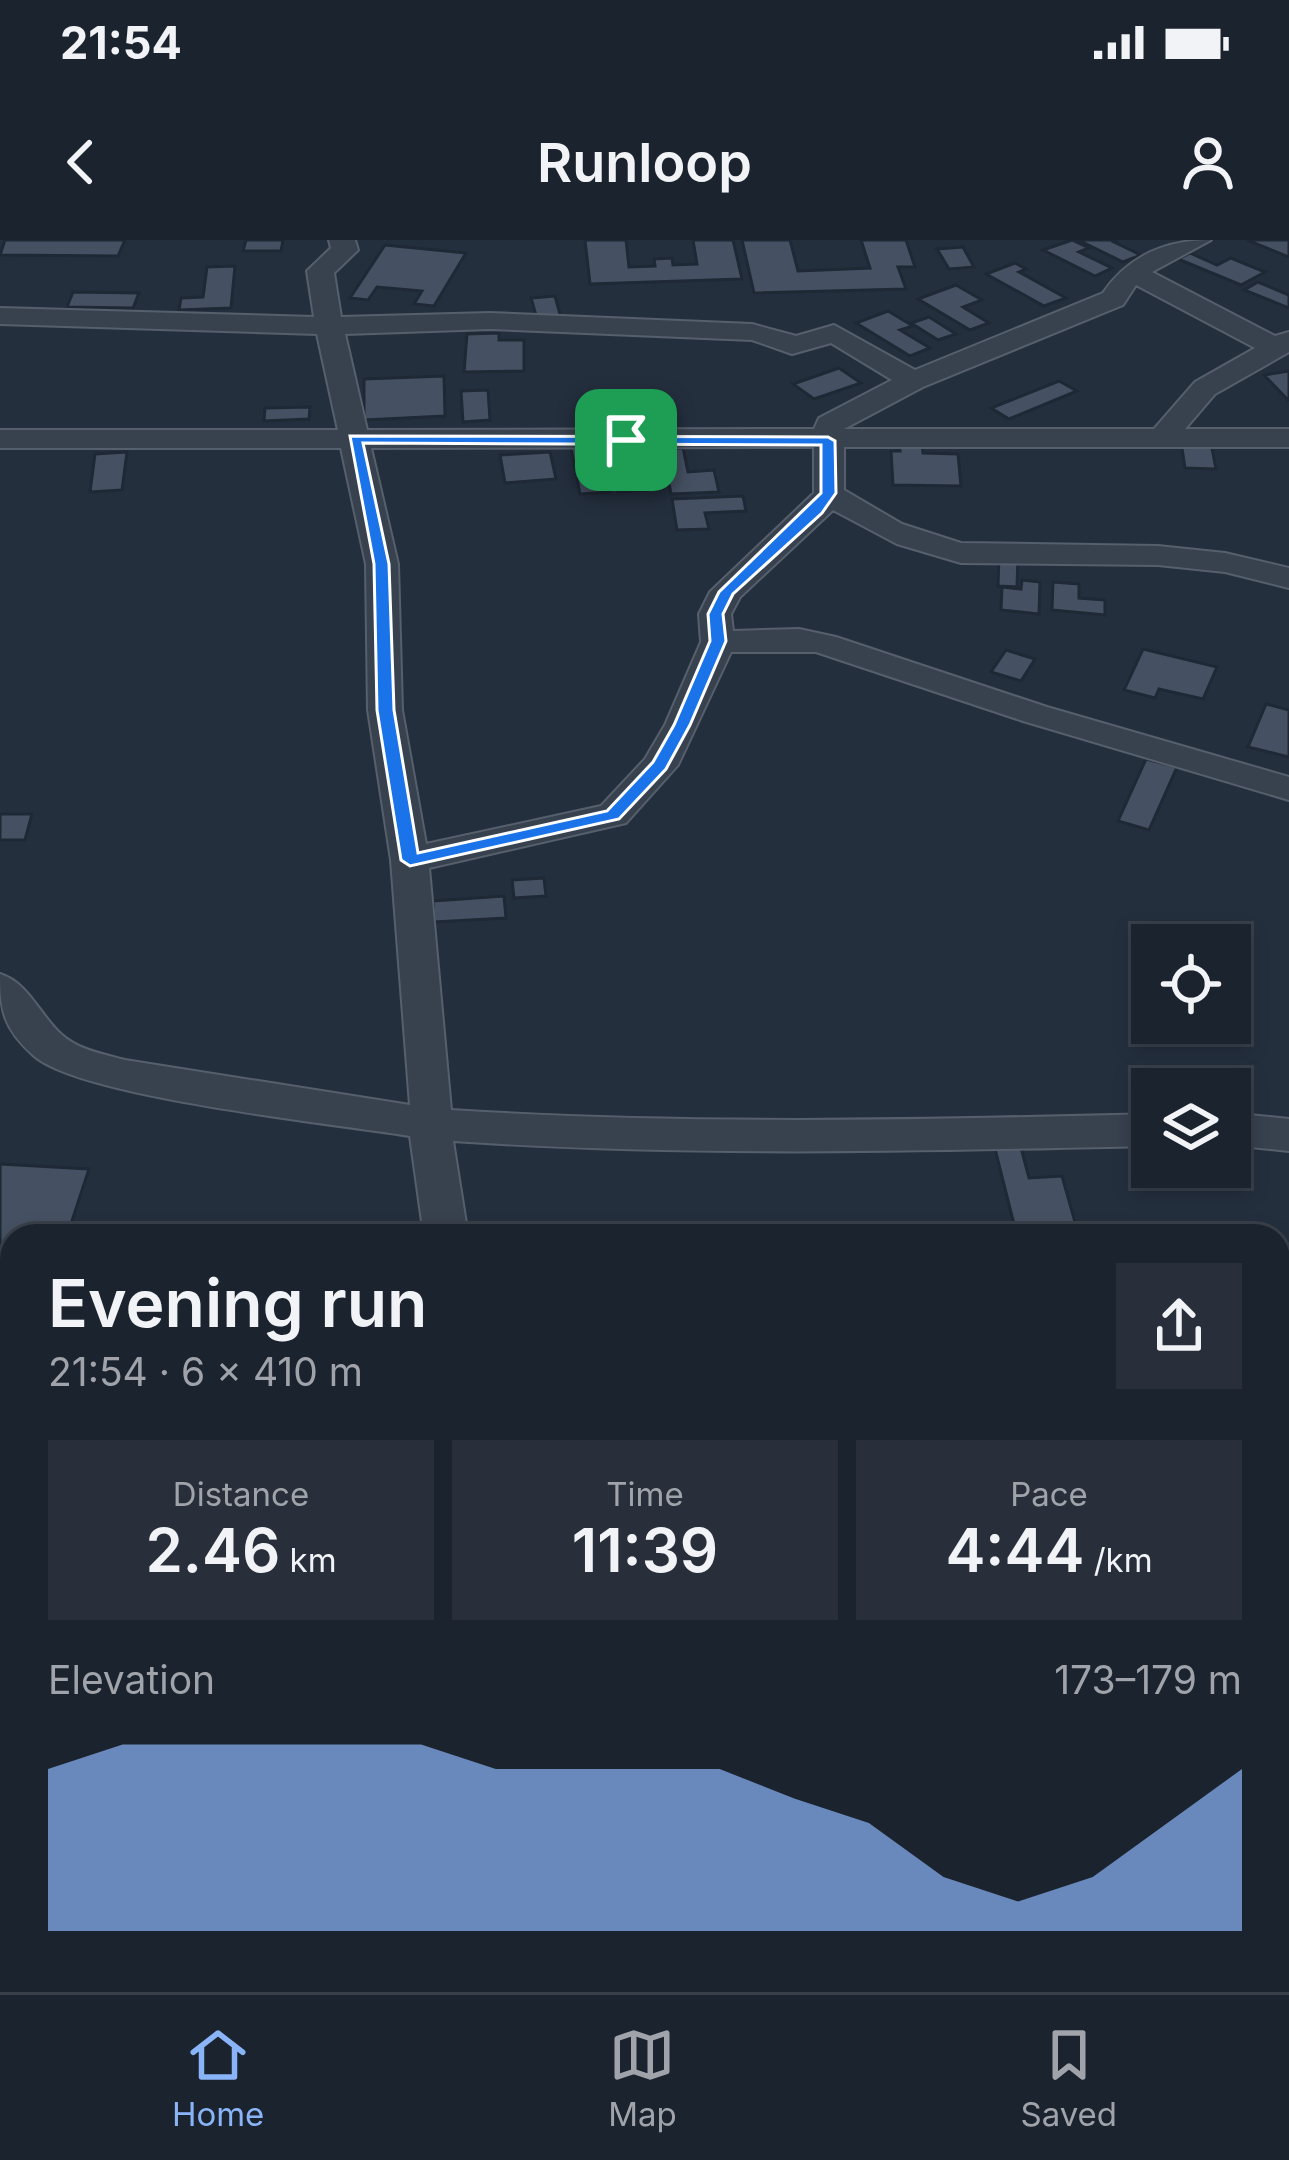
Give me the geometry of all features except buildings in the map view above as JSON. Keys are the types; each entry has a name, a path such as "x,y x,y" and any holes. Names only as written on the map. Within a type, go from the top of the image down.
{"street":[{"path":"342,240 345,250 320,271 382,564 386,710 410,860 432,1090 429,1124 444,1224"},
{"path":"410,860 613,815 660,765 718,641 716,614 727,592 817,510 829,493 829,424 913,381 1113,299 1131,272 1198,240"},
{"path":"1131,272 1282,344"},
{"path":"0,316 330,326 490,321 596,324 752,332 779,337 792,346 833,333 913,381"},
{"path":"1161,439 1205,388 1282,344"},
{"path":"0,439 1289,438"},
{"path":"829,493 864,520 965,554 1018,551 1170,557 1257,567 1289,578"},
{"path":"718,641 799,639 824,644 971,694 1289,789"},
{"path":"0,988 48,1046 74,1061 125,1075 429,1124 581,1134 795,1138 1131,1130"},
{"path":"1251,1131 1289,1135"}],"route":[{"path":"355,439 626,440 828,441 829,493 817,510 727,592 716,614 718,641 682,725 660,765 613,815 410,860 386,710 382,564 355,439"}]}
